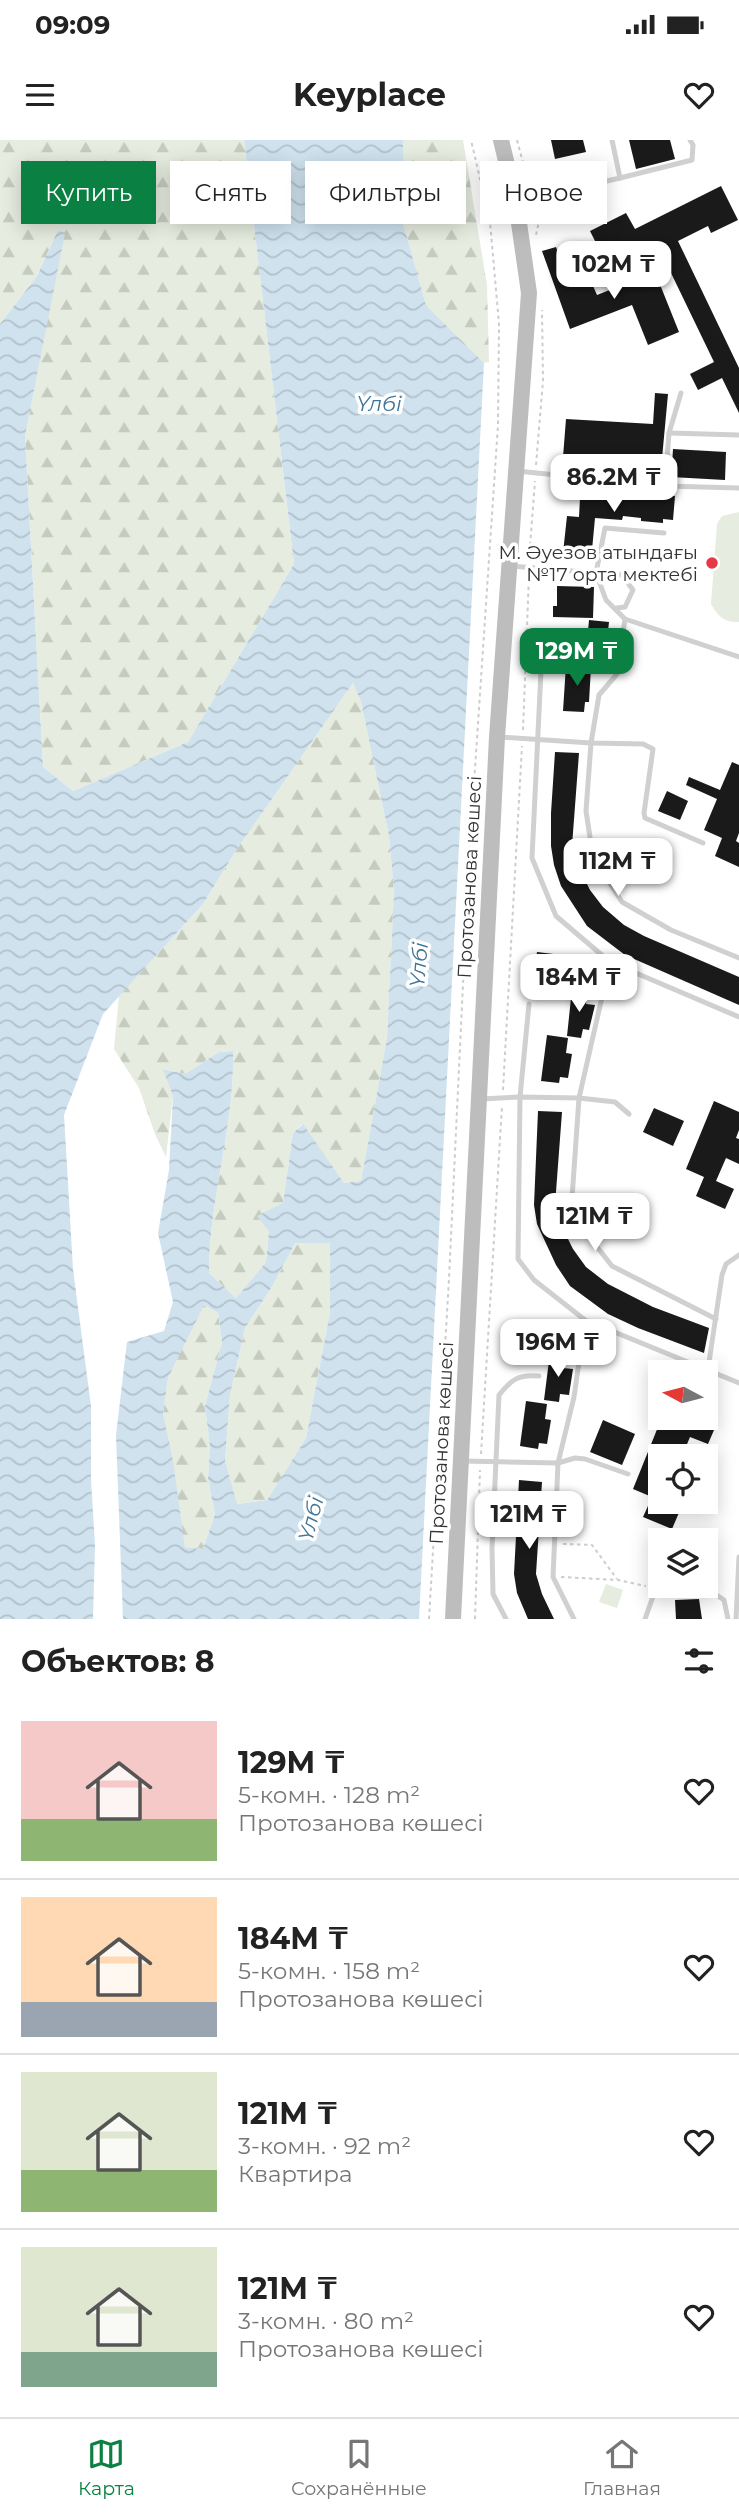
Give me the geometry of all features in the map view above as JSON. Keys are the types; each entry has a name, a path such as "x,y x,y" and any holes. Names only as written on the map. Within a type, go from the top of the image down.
{"street":[{"name":"Протозанова көшесі","path":"501,140 506,161"},
{"name":"Протозанова көшесі","path":"453,1619 497,737 529,293 519,224"}],"lane":[{"path":"612,140 620,178"},
{"path":"607,181 692,160 693,145 690,140"},
{"path":"665,486 669,433 681,393"},
{"path":"669,433 739,435"},
{"path":"517,471 665,486 739,488"},
{"path":"664,533 605,528 596,573 607,600 625,619 739,657"},
{"path":"510,566 622,575 633,590 625,607 617,608"},
{"path":"625,619 617,674 598,695 591,743 586,811 593,856 622,902 671,930 739,958"},
{"path":"573,639 550,640 542,650 536,738 532,858 556,916 610,962 739,1017"},
{"path":"497,737 643,744 653,749 645,818 703,843"},
{"path":"610,962 579,1098 572,1198 579,1224 612,1266 716,1318"},
{"path":"529,1004 520,1097 518,1259 534,1280 585,1320 685,1360"},
{"path":"477,1099 579,1098 615,1102 629,1114"},
{"path":"709,1360 722,1275 726,1264 738,1253"},
{"path":"574,1619 553,1577 558,1463 574,1397 585,1320"},
{"path":"718,1374 739,1383"},
{"path":"506,1619 493,1594 492,1548 499,1395 511,1380 529,1375 539,1376"},
{"path":"461,1461 558,1463 575,1458 628,1474"},
{"path":"736,1619 739,1557"},
{"path":"718,1596 724,1600 729,1619"},
{"path":"645,1619 652,1598"}],"path":[{"path":"429,1619 467,898 498,425 499,324 490,222 471,140"},
{"path":"517,140 523,161"},
{"path":"534,244 538,224"},
{"path":"475,1619 529,568 542,381 542,300"},
{"path":"555,1544 592,1545 618,1580"},
{"path":"553,1577 618,1580 648,1586"}],"green space":[{"path":"0,140 244,140 246,161 170,161 170,224 254,224 294,564 188,742 73,791 43,767 25,436 64,233 58,230 37,276 0,324"},
{"path":"403,140 463,140 487,285 489,362 484,363 426,305 403,224 466,224 466,161 403,161"},
{"path":"739,512 739,622 734,622 722,618 711,604 717,524 722,516"},
{"path":"353,683 361,702 389,836 394,891 387,1038 361,1181 344,1183 302,1124 293,1133 283,1203 269,1231 266,1262 236,1298 209,1273 213,1217 230,1107 233,1051 219,1052 185,1074 164,1069 173,1096 166,1157 139,1088 114,1049 119,996 203,904 237,849"},
{"path":"295,1243 330,1243 330,1312 306,1438 267,1500 236,1504 225,1461 230,1395 245,1328 273,1285"},
{"path":"203,1305 218,1313 222,1342 205,1406 210,1447 208,1479 215,1514 203,1549 185,1547 163,1414 168,1378"},
{"path":"606,1584 623,1590 617,1608 599,1602"}],"water":[{"name":"Үлбі","path":"244,140 403,140 403,161 305,161 305,224 403,224 426,305 484,363 419,1619 123,1619 116,1435 127,1342 164,1331 173,1302 158,1233 169,1170 173,1096 163,1069 185,1074 219,1052 233,1051 230,1107 213,1217 209,1273 236,1298 266,1262 269,1231 257,1216 283,1203 293,1133 303,1124 344,1183 361,1181 387,1038 394,891 389,836 361,702 353,683 237,849 203,904 103,1014 64,1115 73,1269 91,1406 91,1480 95,1545 93,1619 0,1619 0,324 37,276 58,230 65,233 25,436 43,767 73,791 188,742 294,564 254,224 291,224 291,161 246,161","holes":["295,1243 330,1243 330,1312 306,1438 267,1500 237,1504 225,1461 230,1395 245,1328 273,1285","204,1305 218,1313 222,1342 205,1406 210,1447 208,1479 215,1514 203,1549 185,1547 173,1461 163,1414 168,1378"]}],"building":[{"path":"551,140 583,140 586,152 555,159"},
{"path":"629,140 670,140 675,159 636,169"},
{"path":"721,186 738,220 711,233 708,226 678,241 739,368 739,413 722,378 698,390 690,374 714,362 658,246 647,251 649,256 612,275 590,231 626,213 635,229"},
{"path":"556,247 570,287 590,279 597,295 655,272 679,332 648,345 632,305 570,329 542,251"},
{"path":"655,393 668,394 660,480 598,474 595,472 597,460 563,457 566,419 653,424"},
{"path":"673,449 726,452 725,480 671,477"},
{"path":"597,484 670,491 669,495 675,496 673,520 663,519 663,523 623,516 622,520 595,518 589,560 566,558 566,553 563,553 567,516 579,517 580,498 591,499 591,491 597,492"},
{"path":"557,586 594,587 593,618 553,617 553,606 557,606"},
{"path":"589,620 609,622 608,631 613,632 611,656 606,655 605,667 585,665"},
{"path":"566,665 591,667 589,702 585,702 584,712 563,711"},
{"path":"555,752 579,753 572,846 590,890 603,907 624,925 739,977 739,1005 625,955 587,926 561,886 554,865 551,813"},
{"path":"732,762 739,765 739,833 736,841 739,843 739,867 715,856 722,838 704,830 717,799 686,785 689,777 720,790"},
{"path":"667,791 688,801 680,820 658,811"},
{"path":"537,952 570,956 566,989 532,985"},
{"path":"572,989 587,991 586,1004 595,1005 589,1030 583,1029 581,1038 567,1036"},
{"path":"547,1035 568,1038 566,1053 572,1054 568,1078 560,1077 559,1083 541,1081"},
{"path":"714,1101 739,1112 736,1138 739,1139 739,1164 726,1158 716,1181 734,1189 725,1209 696,1196 704,1177 686,1169"},
{"path":"654,1108 684,1121 673,1146 643,1132"},
{"path":"538,1111 562,1112 555,1205 573,1249 586,1267 608,1284 653,1307 709,1328 704,1353 608,1314 570,1286 556,1265 537,1224 534,1205"},
{"path":"517,1319 550,1323 546,1356 513,1351"},
{"path":"550,1353 565,1355 563,1368 573,1369 569,1395 560,1394 559,1402 544,1400"},
{"path":"526,1401 547,1404 545,1419 551,1420 547,1444 539,1443 538,1449 520,1446"},
{"path":"603,1420 635,1434 622,1465 590,1452"},
{"path":"657,1430 714,1430 708,1444 690,1437 687,1444 651,1444"},
{"path":"648,1452 648,1495 633,1489"},
{"path":"519,1480 542,1482 536,1574 554,1619 528,1619 517,1593 514,1574"},
{"path":"648,1506 648,1514 678,1514 672,1528 643,1517"},
{"path":"699,1599 702,1619 676,1619 675,1600"}],"place":[{"name":"М. Әуезов атындағы №17 орта мектебі","path":"712,563"}]}
